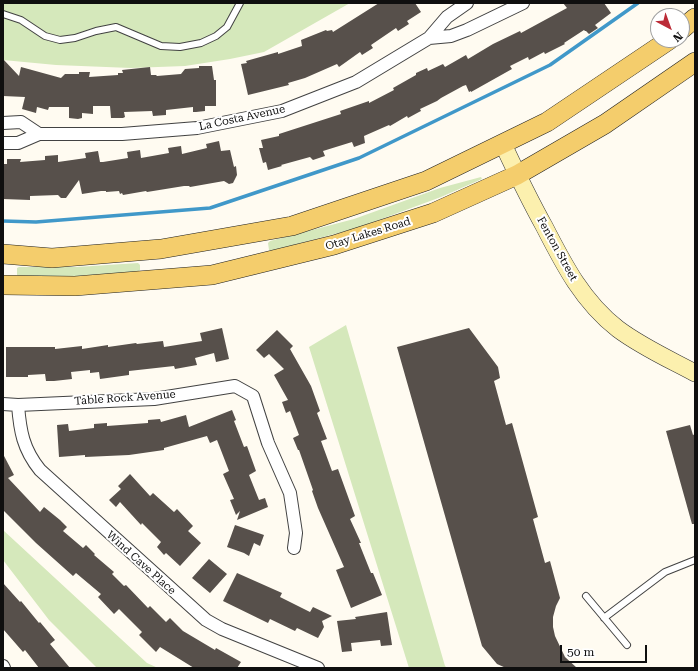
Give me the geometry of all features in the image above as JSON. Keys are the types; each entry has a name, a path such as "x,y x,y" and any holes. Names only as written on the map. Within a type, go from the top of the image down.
{"main road":[{"path":"3,254 52,258 161,249 292,226 426,181 503,144 547,122 656,48"},
{"name":"Otay Lakes Road","path":"3,285 75,286 212,275 357,238 433,213 518,175 605,124 695,62"}],"street":[{"name":"La Costa Avenue","path":"3,143 18,143 39,134 122,134 197,128 282,111 356,82 429,38 447,17 466,3"},
{"name":"La Costa Avenue","path":"429,38 451,36 467,30 523,3"},
{"path":"3,123 21,122 39,134"},
{"name":"Fenton Street","path":"503,144 566,270 590,302 612,324 632,339 695,373"},
{"name":"Table Rock Avenue","path":"3,404 18,405 154,399 235,386 253,396 268,443 290,493 296,534 294,548"},
{"name":"Wind Cave Place","path":"18,405 24,446 29,456 40,470 181,599 206,620 222,629 318,668"}],"lane":[{"path":"3,14 21,20 45,36 60,40 75,38 96,31 116,27 161,46 180,47 201,43 216,36 227,26 240,3"},
{"path":"604,618 665,572 695,560"},
{"path":"586,596 627,645"}],"green space":[{"path":"3,3 350,3 264,52 185,66 131,68 56,65 3,60"},
{"path":"481,177 482,179 441,197 357,228 271,251 269,250 268,243 270,241 354,219 440,188"},
{"path":"138,263 140,265 140,270 137,272 78,276 19,277 17,275 17,268 19,267 77,267"},
{"path":"346,325 445,666 447,668 409,668 309,347"},
{"path":"3,530 147,663 158,668 97,668 49,620 3,560"}],"building":[{"path":"379,3 415,3 421,12 407,21 409,24 398,31 396,28 371,45 373,48 362,55 360,52 339,67 337,64 305,78 288,83 289,85 248,95 241,64 247,63 246,61 278,52 278,54 302,46 301,40 326,30 332,30 333,32"},
{"path":"563,3 604,3 611,13 595,25 598,28 589,34 584,30 564,43 565,44 545,54 544,52 529,60 528,57 510,66 512,69 471,92 469,92 466,85 463,86 420,109 421,111 408,118 407,116 390,126 389,125 364,136 365,143 354,147 352,142 323,151 325,156 313,160 310,157 268,170 266,162 263,163 259,148 263,148 261,140 279,136 279,134 341,114 340,111 369,101 369,103 394,90 393,88 416,75 416,73 427,68 428,71 443,64 445,67 466,55 468,59 493,44 520,31 521,33 567,8"},
{"path":"3,59 19,76 21,67 61,78 65,74 79,74 79,72 90,72 89,77 118,75 118,73 123,73 122,70 150,67 151,75 157,76 181,74 185,69 199,68 199,66 212,66 214,80 216,80 216,106 205,106 205,111 196,112 193,112 193,107 166,110 166,115 153,116 152,111 124,112 125,117 123,118 111,118 110,106 93,106 93,114 82,113 82,118 78,119 69,118 69,107 49,107 48,110 37,107 36,113 22,109 25,97 3,96"},
{"path":"219,141 221,151 230,150 234,167 236,166 237,175 233,183 229,184 224,181 190,187 184,186 123,195 122,193 120,194 119,191 101,191 82,194 79,180 66,198 61,198 58,195 30,196 30,200 3,199 3,164 7,164 7,159 21,159 20,162 45,160 45,156 58,155 58,162 86,158 85,153 98,151 100,162 103,162 128,158 127,152 140,150 141,158 169,153 168,148 181,146 182,154 207,148 206,144"},
{"path":"222,328 229,359 216,362 214,353 195,358 197,365 175,369 174,366 129,371 129,375 100,379 99,372 90,373 90,370 71,372 72,379 54,381 46,381 45,374 28,375 28,377 6,377 6,347 55,347 55,349 82,346 82,349 108,345 108,347 163,341 164,347 202,341 200,333"},
{"path":"469,328 498,367 500,378 494,381 506,425 512,423 538,517 533,519 545,563 550,561 560,598 553,617 555,636 565,657 577,668 506,668 497,664 482,646 397,347"},
{"path":"277,330 293,346 290,349 311,386 320,411 317,413 327,439 321,441 332,471 338,469 355,516 350,519 361,543 359,543 371,573 373,573 382,595 351,608 336,570 344,567 318,508 299,450 293,438 299,435 290,411 286,413 282,402 288,400 274,375 284,369 269,354 264,358 256,350"},
{"path":"232,410 236,420 234,421 244,447 247,446 256,471 249,475 259,500 265,498 268,507 237,520 240,511 236,515 230,500 234,499 223,474 229,471 217,440 210,443 207,436 164,448 164,450 129,455 85,457 85,455 59,457 57,425 68,424 69,431 94,428 94,424 107,423 107,426 148,423 148,420 160,419 161,422 186,415 189,427"},
{"path":"690,425 693,435 695,434 695,524 692,524 666,431"},
{"path":"3,454 14,475 8,478 40,512 44,507 60,520 67,527 63,531 83,548 86,545 95,554 94,555 114,572 112,574 124,586 126,585 148,608 150,606 166,622 170,618 183,631 215,650 216,648 241,662 237,668 194,668 160,647 156,652 139,635 142,632 119,609 114,614 98,597 101,594 76,573 73,576 36,543 3,510"},
{"path":"130,474 150,496 153,493 174,512 177,509 193,526 188,531 201,543 180,566 166,553 164,555 157,547 161,542 142,523 141,525 120,502 116,507 109,500 121,489 118,486"},
{"path":"235,525 264,535 260,546 254,543 249,556 227,547"},
{"path":"209,559 227,574 210,593 192,578"},
{"path":"237,573 282,593 280,597 310,612 313,607 332,616 322,621 324,627 318,638 297,628 295,631 270,619 268,623 223,601"},
{"path":"3,583 55,640 50,644 70,668 39,668 25,650 23,652 3,629"},
{"path":"387,612 392,645 381,646 380,640 351,643 352,651 342,652 337,621 356,619 355,617"}],"waterway":[{"path":"3,221 36,222 210,208 359,158 550,65 638,3"}]}
